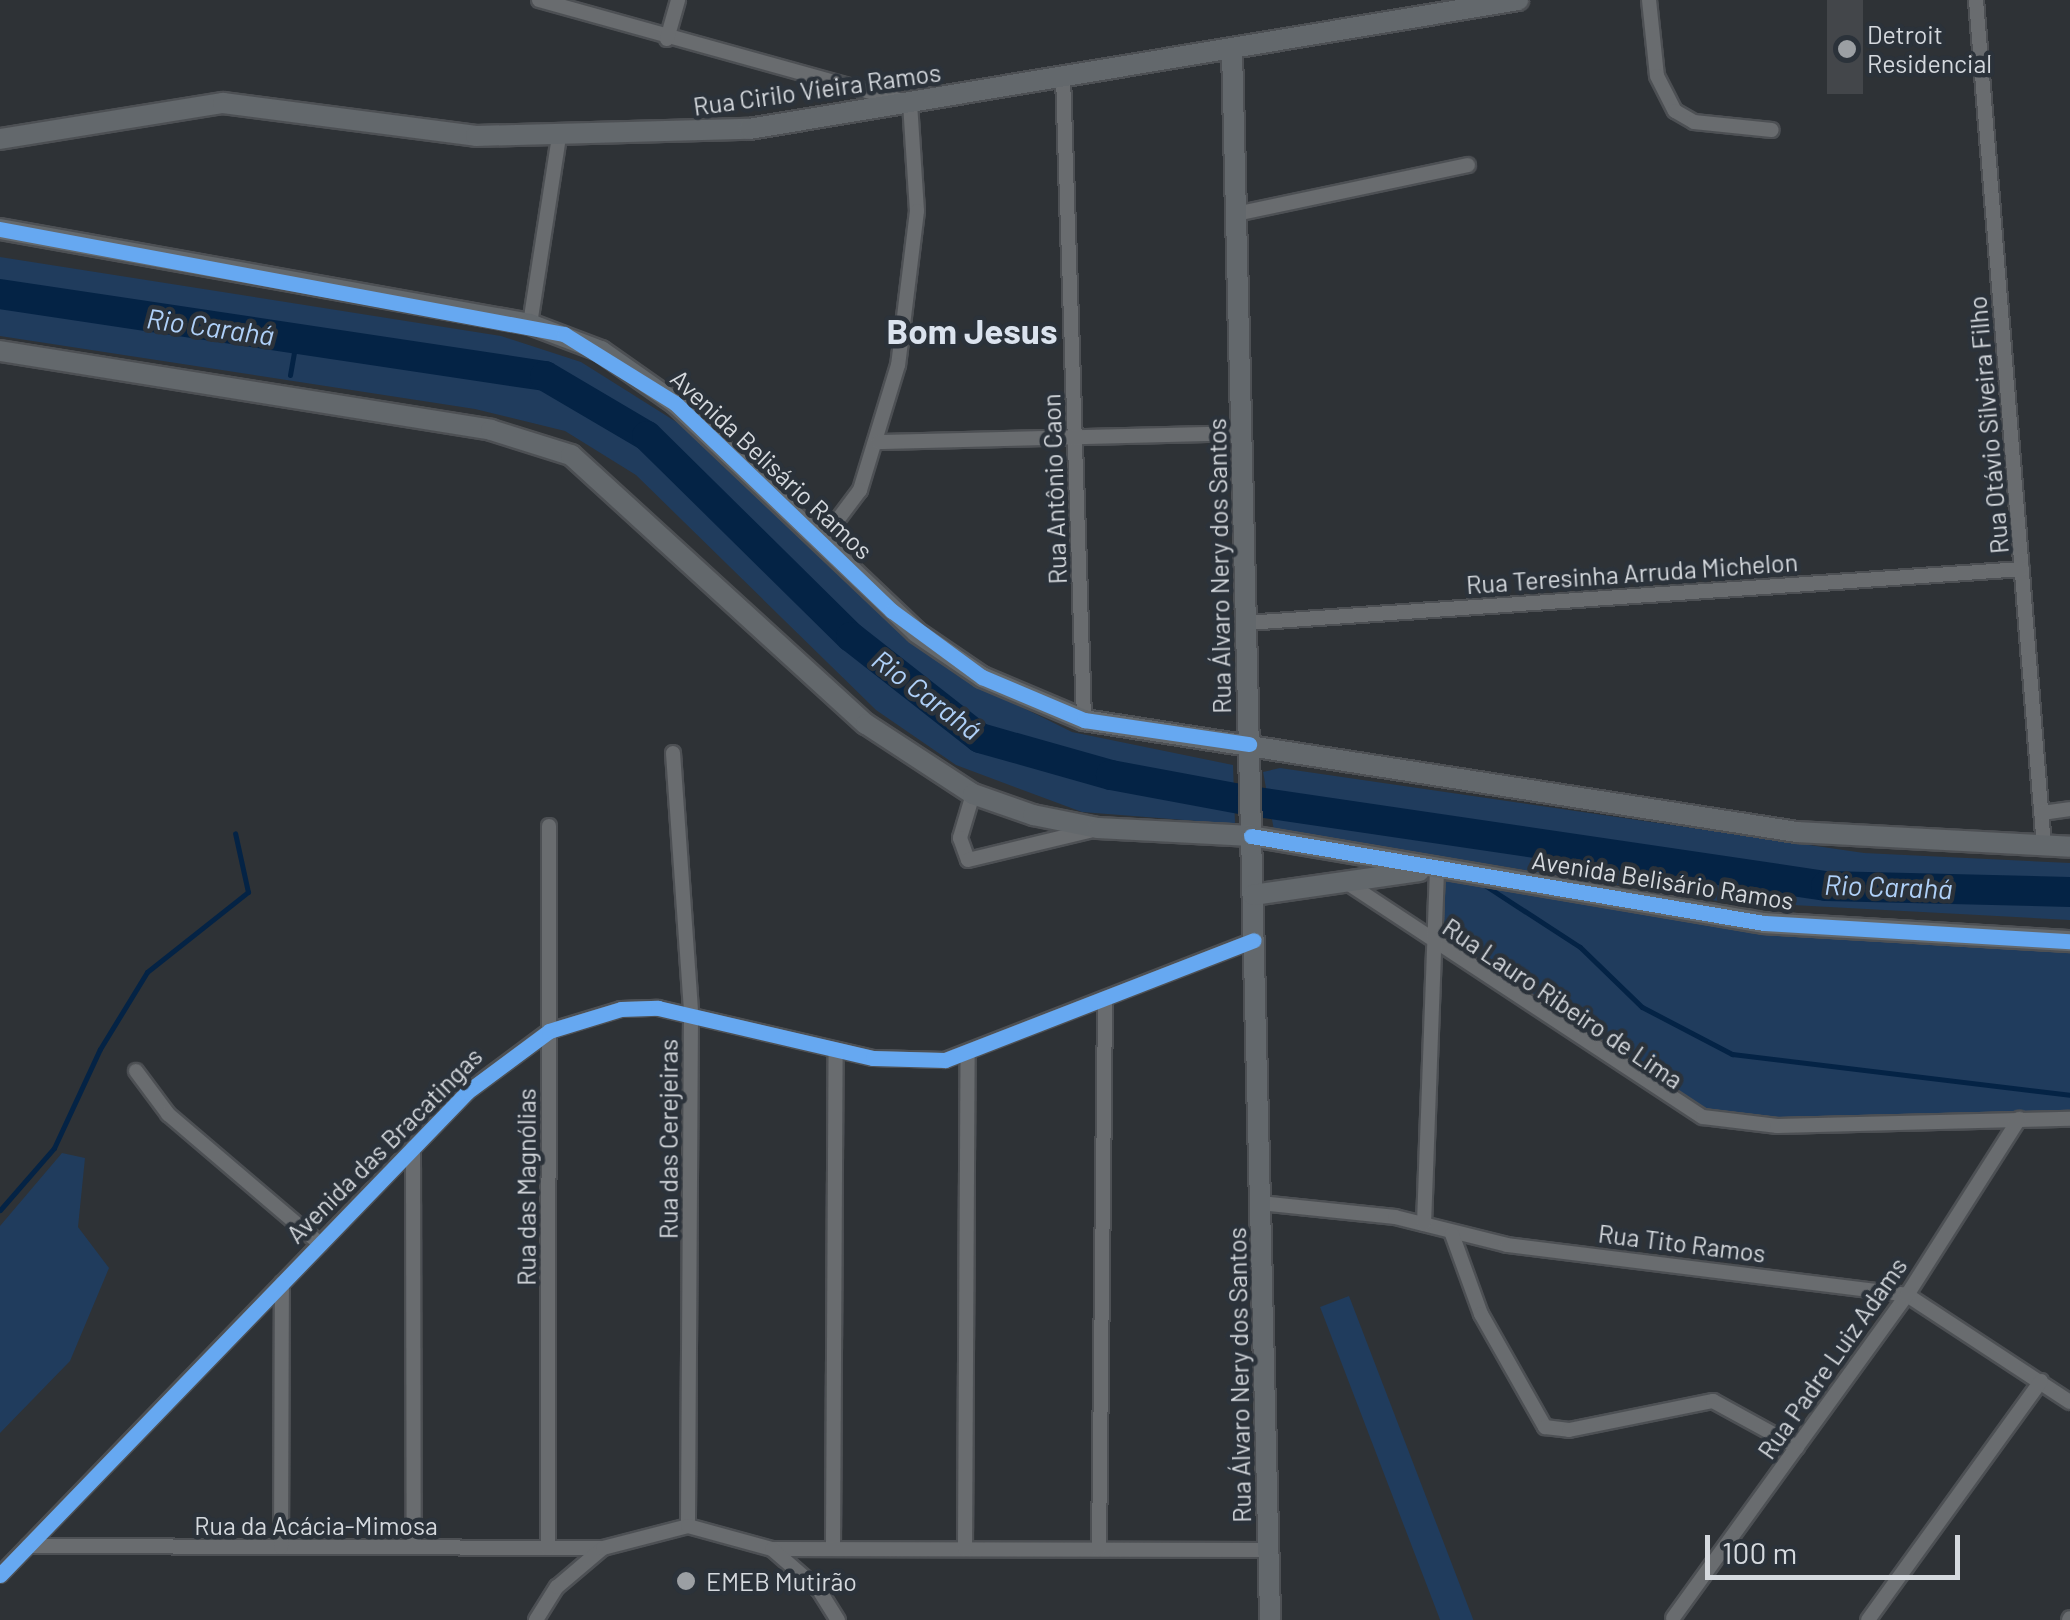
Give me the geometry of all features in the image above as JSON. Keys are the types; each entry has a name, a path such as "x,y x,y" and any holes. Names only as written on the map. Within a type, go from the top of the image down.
{"main road":[{"name":"Rua Cirilo Vieira Ramos","path":"0,139 223,104 476,136 749,128 1518,0"},
{"name":"Rua Álvaro Nery dos Santos","path":"1232,50 1270,1620"},
{"name":"Avenida Belisário Ramos","path":"0,229 530,324 637,373 949,656 1084,720 1797,832 2070,847"},
{"name":"Avenida Belisário Ramos","path":"0,351 490,430 570,455 842,704 972,794 1098,828 1251,830 1437,869 1764,923 2070,941"},
{"path":"1252,895 1437,869"}],"street":[{"path":"539,0 667,39 910,103 912,268 879,442 860,490 821,542"},
{"path":"667,39 678,0"},
{"path":"1649,0 1657,76 1675,111 1721,127 1772,130"},
{"name":"Rua Otávio Silveira Filho","path":"1976,0 2044,847"},
{"name":"Rua Antônio Caon","path":"1063,76 1084,720"},
{"path":"530,324 560,136"},
{"path":"1236,214 1468,165"},
{"path":"879,442 1241,432"},
{"name":"Rua Teresinha Arruda Michelon","path":"1246,623 2022,569"},
{"name":"Rua das Cerejeiras","path":"673,753 691,1013 688,1526"},
{"path":"972,794 960,838 968,860 1098,828"},
{"path":"2042,813 2070,809"},
{"name":"Rua das Magnólias","path":"548,1548 549,826"},
{"path":"1424,1224 1437,869"},
{"name":"Rua Lauro Ribeiro de Lima","path":"1346,882 1434,944 1704,1117 1778,1126 2070,1119"},
{"name":"Avenida das Bracatingas","path":"0,1576 413,1147 492,1069 549,1031 622,1010 691,1013 899,1062 968,1055 1254,940"},
{"path":"1098,1549 1105,1003"},
{"path":"833,1548 836,1050"},
{"path":"964,1549 968,1055"},
{"path":"136,1071 168,1114 320,1244"},
{"name":"Rua Padre Luiz Adams","path":"1673,1618 1907,1295 2019,1119"},
{"path":"413,1147 414,1547"},
{"name":"Rua Tito Ramos","path":"1260,1204 1424,1224 1452,1234 1907,1295 2070,1402"},
{"path":"1452,1234 1481,1314 1546,1428 1569,1430 1698,1400 1728,1406 1797,1447"},
{"path":"281,1547 282,1283"},
{"path":"1868,1620 2041,1381"},
{"path":"536,1620 557,1587 603,1548 688,1526 772,1549 1268,1550"},
{"name":"Rua da Acácia-Mimosa","path":"28,1546 603,1548"},
{"path":"772,1549 819,1590 838,1620"}],"shaded area":[{"path":"0,257 501,336 581,362 678,423 955,674 1072,732 1233,765 1235,824 1082,812 956,765 876,710 636,475 565,431 475,409 0,336"},
{"path":"1280,768 1864,853 2070,863 2070,920 1718,901 1274,830 1263,772"},
{"path":"1437,869 1650,906 2070,941 2070,1119 1777,1126 1703,1117 1434,944"},
{"path":"62,1153 85,1158 78,1227 109,1268 70,1361 0,1433 0,1226"},
{"path":"1349,1296 1473,1620 1440,1620 1320,1307"}],"building":[{"name":"Detroit Residencial","path":"1827,0 1863,0 1863,94 1827,94"}],"waterway":[{"name":"Rio Carahá","path":"0,294 545,376 647,436 851,637 980,738 1111,775 1251,801 1826,886 2070,892"},
{"path":"290,375 297,337"},
{"path":"0,1210 54,1148 100,1049 147,972 248,892 235,833"},
{"path":"1486,886 1580,947 1642,1007 1732,1054 2070,1095"}],"cycle path":[{"path":"0,229 564,334 675,403 892,611 982,677 1084,720 1249,744"},
{"path":"1251,836 1764,923 2070,941"},
{"path":"0,1575 467,1092 549,1031 621,1009 658,1008 873,1058 945,1060 1254,940"}],"place":[{"name":"Detroit Residencial","path":"1847,49"},
{"name":"EMEB Mutirão","path":"686,1581"}],"district":[{"name":"Bom Jesus","path":"972,330"}]}
